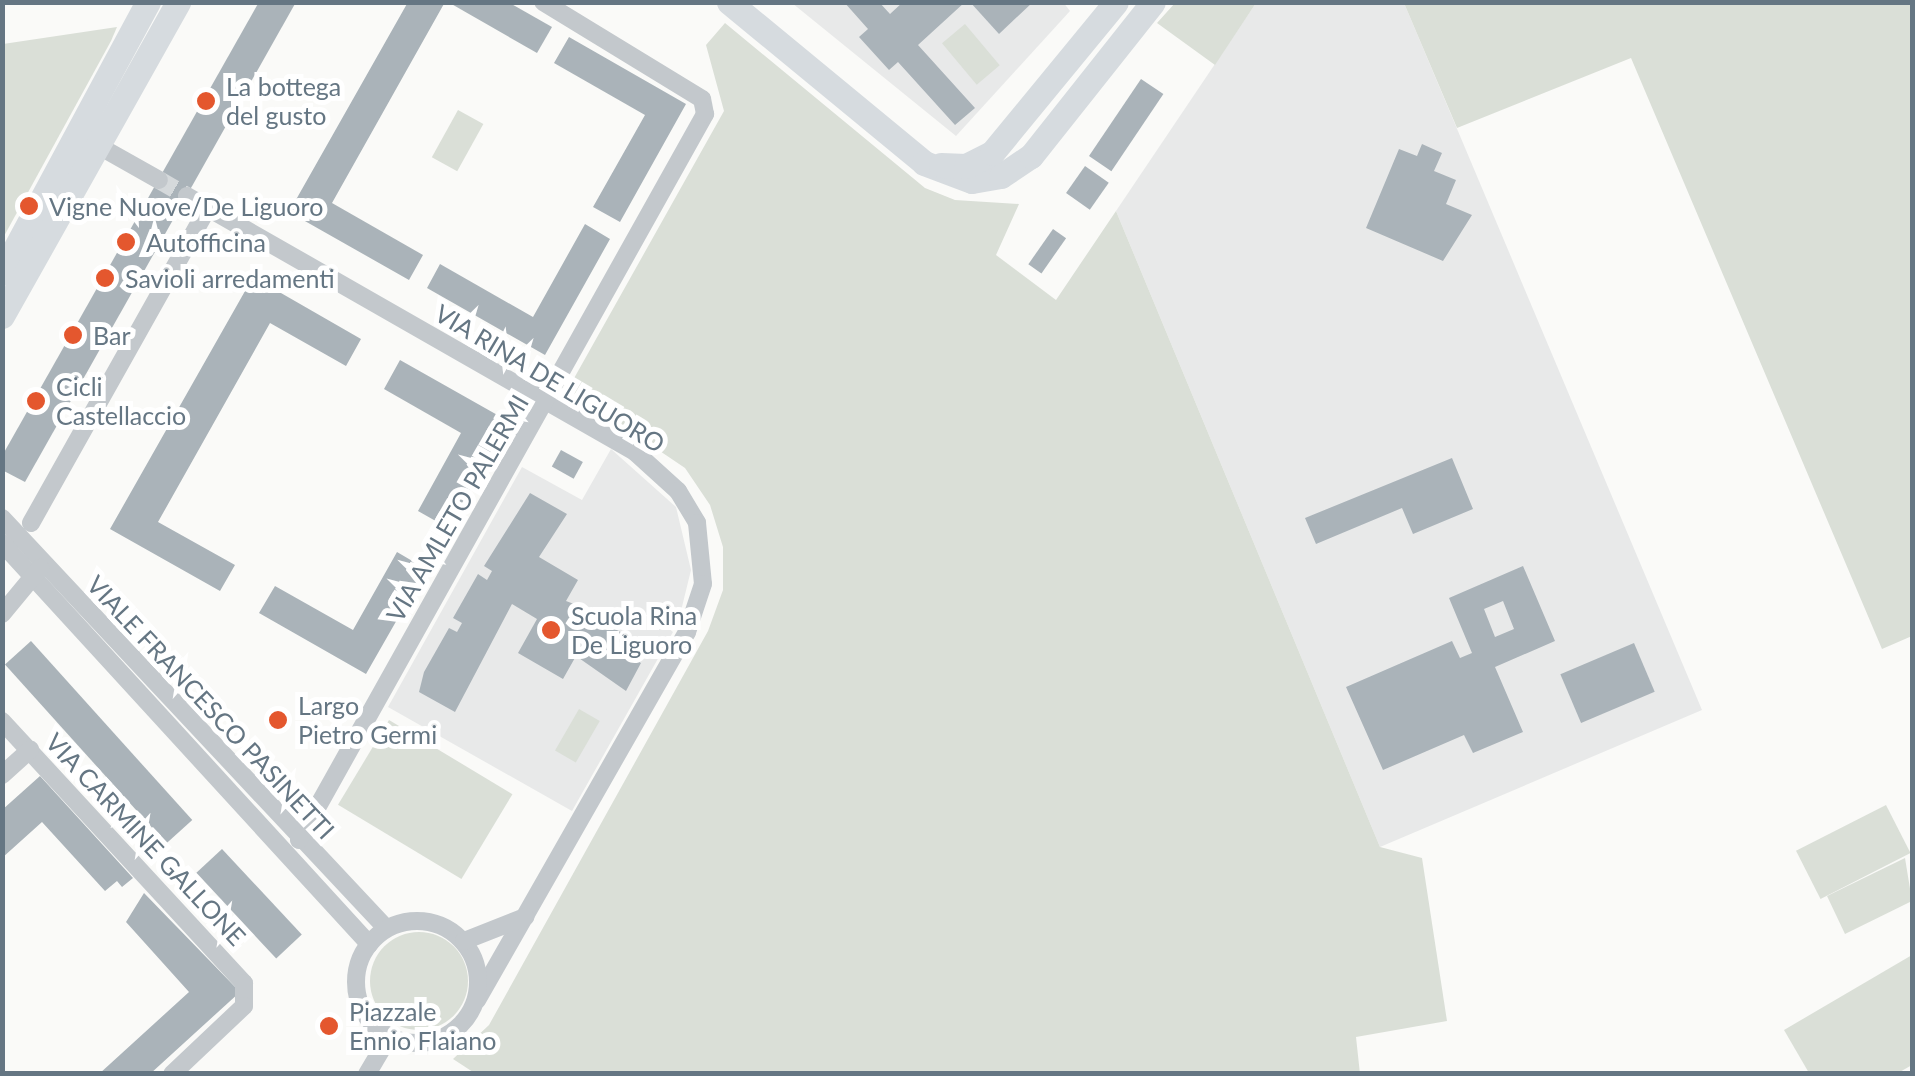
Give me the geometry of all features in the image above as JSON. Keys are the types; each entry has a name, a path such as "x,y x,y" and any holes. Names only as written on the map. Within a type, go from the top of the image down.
{"main road":[{"path":"2,273 148,2"},
{"path":"2,316 178,2"},
{"path":"728,2 924,163 972,181 1020,165 1153,2"},
{"path":"924,163 966,166 992,153 1116,2"}],"street":[{"name":"VIA AMLETO PALERMI","path":"299,840 371,706 548,402 705,114 702,99 544,2"},
{"path":"98,145 158,180"},
{"name":"VIA RINA DE LIGUORO","path":"187,196 635,452 678,491 696,523 703,584 683,640 477,1000"},
{"path":"30,523 208,208"},
{"name":"VIALE FRANCESCO PASINETTI","path":"2,518 39,569 386,928"},
{"name":"VIALE FRANCESCO PASINETTI","path":"2,542 39,569 55,599 369,944"},
{"path":"4,613 39,569"},
{"path":"4,613 55,599"},
{"name":"VIA CARMINE GALLONE","path":"2,721 248,994 172,1074"},
{"path":"2,775 30,750"},
{"path":"464,940 526,916"},
{"path":"434,922 464,940 477,968 477,1000 442,1039 389,1036 357,995 369,944 386,928 434,922"},
{"path":"367,1074 389,1036"}],"shaded area":[{"path":"1063,2 1070,11 956,136 792,3"},
{"path":"1175,2 1256,3 1215,65 1157,23"},
{"path":"1256,3 1404,3 1702,710 1380,847 1116,211"},
{"path":"1404,3 1912,3 1912,636 1882,649 1631,58 1457,128"},
{"path":"725,23 925,188 955,200 1019,204 996,255 1056,300 1116,211 1380,847 1422,858 1447,1021 1356,1037 1360,1074 476,1074 453,1059 489,1025 708,631 723,590 723,547 710,505 685,468 568,389 724,111 706,45"},
{"path":"965,24 1000,65 977,85 942,43"},
{"path":"117,27 111,41 3,238 3,44"},
{"path":"458,110 483,124 457,171 432,157"},
{"name":"Scuola Rina De Liguoro","path":"611,449 676,507 691,570 680,615 667,627 673,632 572,811 388,707 522,467 582,500"},
{"path":"579,709 600,721 576,763 555,751"},
{"path":"389,720 512,794 461,879 338,805"},
{"path":"1886,805 1911,853 1821,899 1796,851"},
{"path":"1905,858 1912,901 1845,934 1827,896"},
{"path":"419,932 438,936 453,947 464,962 468,981 464,1000 453,1015 438,1026 419,1030 400,1026 385,1015 374,1000 370,981 374,962 385,947 400,936"},
{"path":"1912,955 1912,1065 1898,1073 1809,1073 1784,1030"}],"building":[{"path":"259,2 296,2 25,482 2,470 2,456"},
{"path":"408,2 445,2 332,203 423,255 409,280 289,212"},
{"path":"448,2 508,2 552,27 537,53"},
{"path":"844,2 879,2 890,14 903,2 965,2 918,45 975,108 955,125 898,62 889,70 859,37 868,29"},
{"path":"970,2 1033,2 999,34"},
{"path":"569,37 686,104 620,222 593,207 645,115 554,63"},
{"path":"1141,79 1163,94 1111,171 1089,156"},
{"path":"1422,144 1442,153 1434,171 1456,180 1446,204 1472,215 1443,261 1366,228 1399,149 1417,156"},
{"path":"1085,166 1109,183 1090,210 1066,193"},
{"path":"585,224 610,239 545,355 427,288 440,264 533,317"},
{"path":"1053,229 1066,238 1041,273 1028,264"},
{"path":"253,277 361,339 346,366 270,323 158,522 235,565 220,591 110,529"},
{"path":"400,360 508,421 448,528 418,511 461,433 384,389"},
{"path":"561,450 583,462 574,479 552,467"},
{"path":"1452,458 1473,509 1413,534 1402,508 1316,544 1305,518"},
{"path":"530,493 567,514 539,557 578,580 566,601 611,618 608,625 624,634 616,649 641,663 626,691 576,656 563,679 518,653 537,619 512,604 455,712 419,692 424,672 449,628 457,632 462,623 453,618 478,574 487,580 492,571 484,566"},
{"path":"397,552 426,569 366,674 259,613 275,586 353,630"},
{"path":"1523,566 1555,641 1495,667 1523,732 1473,753 1464,735 1383,770 1346,687 1452,641 1460,658 1472,653 1449,598","holes":["1503,601 1514,629 1495,637 1484,609"]},
{"path":"31,641 192,820 166,844 5,664"},
{"path":"1634,643 1655,692 1581,723 1560,674"},
{"path":"40,776 133,878 122,887 117,881 105,891 42,822 2,858 2,810"},
{"path":"222,849 302,935 276,958 196,873"},
{"path":"144,893 240,992 150,1074 99,1074 189,992 126,922"}],"tunnel":[{"path":"159,180 187,196"}],"place":[{"name":"La bottega del gusto","path":"206,101"},
{"name":"Vigne Nuove/De Liguoro","path":"29,206"},
{"name":"Autofficina","path":"126,242"},
{"name":"Savioli arredamenti","path":"105,278"},
{"name":"Bar","path":"73,335"},
{"name":"Cicli Castellaccio","path":"36,401"},
{"name":"Scuola Rina De Liguoro","path":"551,630"},
{"name":"Largo Pietro Germi","path":"278,720"},
{"name":"Piazzale Ennio Flaiano","path":"329,1026"}]}
